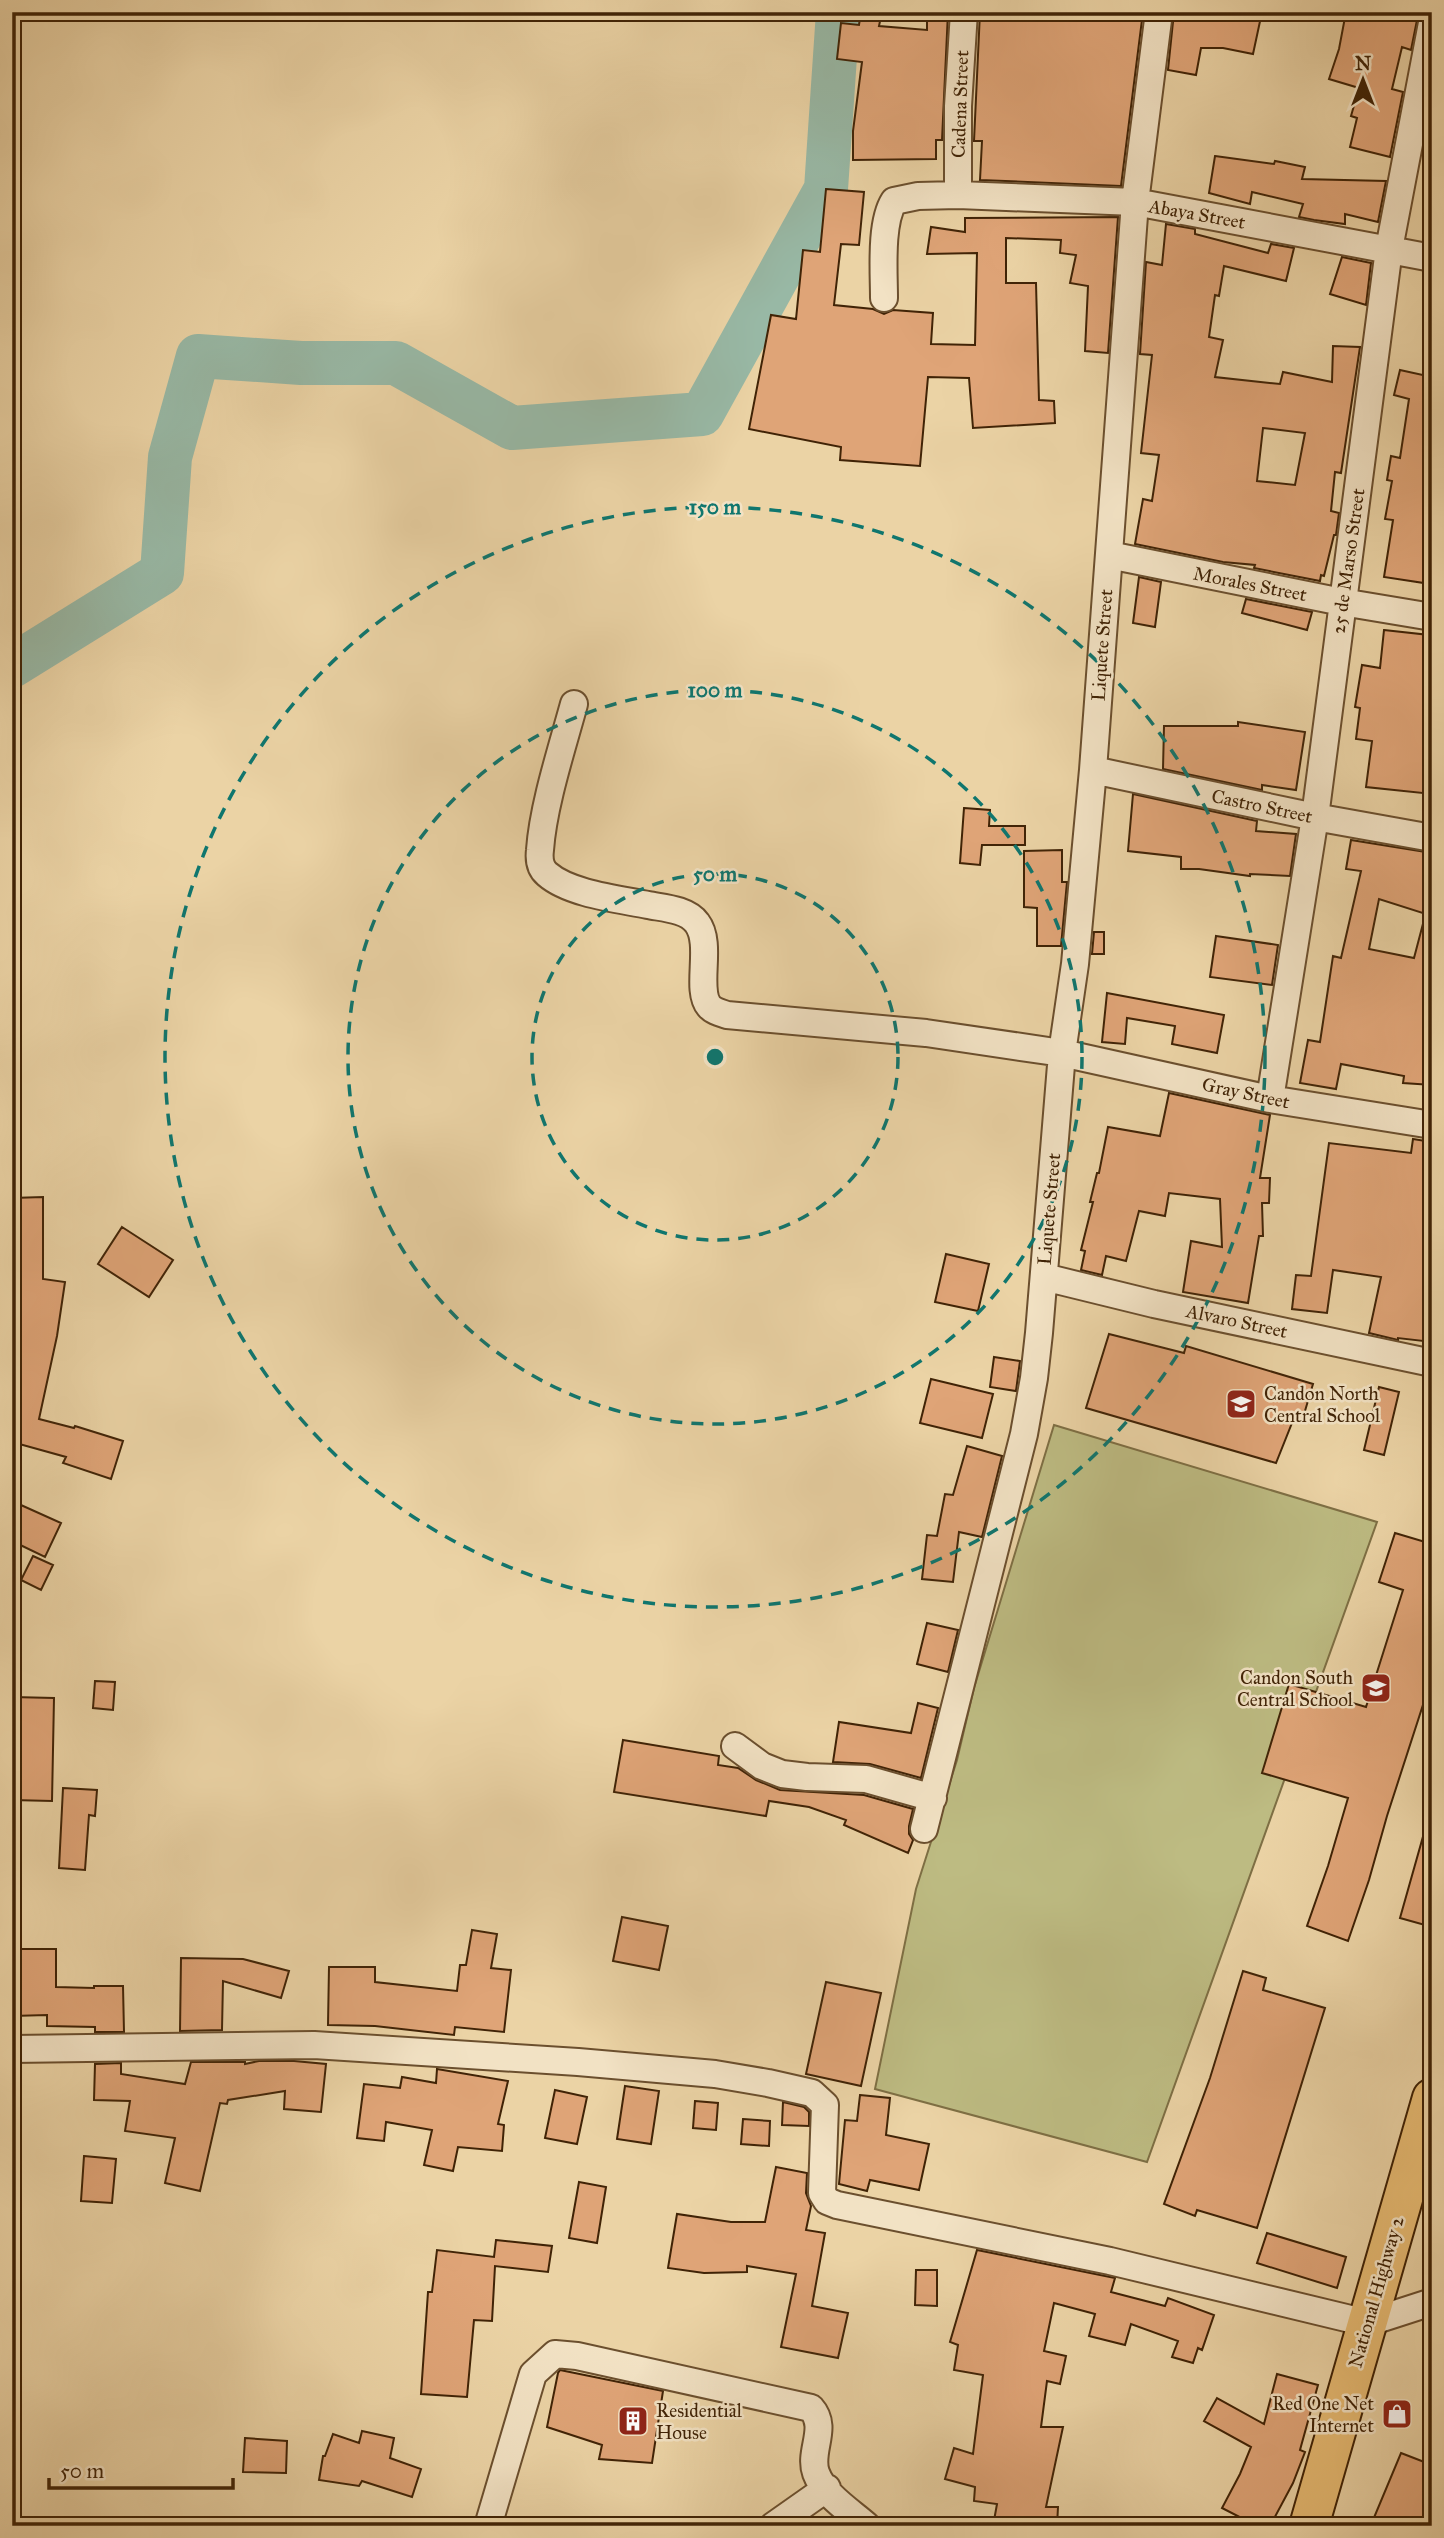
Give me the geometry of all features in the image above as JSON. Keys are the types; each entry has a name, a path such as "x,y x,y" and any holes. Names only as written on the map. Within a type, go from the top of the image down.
{"main road":[{"name":"National Highway 2","path":"1309,2526 1432,2098"}],"street":[{"name":"Cadena Street","path":"958,195 958,106 964,12"},
{"name":"Liquete Street","path":"924,1829 1024,1434 1034,1378 1062,1053 1075,964 1093,770 1135,202 1159,12"},
{"name":"25 de Marso Street","path":"1270,1099 1315,817 1389,249 1432,23"},
{"name":"Abaya Street","path":"884,298 888,219 894,201 911,197 958,195 1135,202 1432,258"},
{"name":"Morales Street","path":"1109,555 1342,602 1432,617"},
{"name":"Gray Street","path":"574,705 544,824 540,863 545,873 559,883 595,895 675,910 690,916 701,931 704,942 705,993 709,1006 715,1011 727,1015 926,1033 1062,1053 1270,1099 1432,1125"},
{"name":"Castro Street","path":"1093,770 1315,817 1432,838"},
{"name":"Alvaro Street","path":"1044,1277 1154,1304 1432,1363"},
{"path":"735,1746 762,1766 782,1774 866,1779 933,1798"},
{"path":"12,2049 324,2046 578,2062 715,2074 768,2083 812,2093 825,2105 821,2180 822,2193 827,2201 1110,2261 1367,2323 1432,2302"},
{"path":"488,2526 533,2374 555,2354 578,2356 811,2408 818,2415 820,2432 814,2459 816,2473 838,2502 867,2526"},
{"path":"773,2526 827,2488"}],"shaded area":[{"path":"1054,1425 1377,1522 1147,2162 875,2089 916,1889 957,1760 974,1688"}],"building":[{"path":"861,12 882,12 879,26 927,30 927,12 948,12 942,140 936,140 936,159 853,160 853,131 862,62 837,59 841,23 859,25"},
{"path":"980,12 1143,12 1121,186 980,180 982,141 974,141"},
{"path":"1174,12 1262,12 1253,54 1223,48 1201,48 1196,75 1168,70"},
{"path":"1346,12 1421,12 1411,50 1402,47 1392,89 1403,92 1390,157 1350,147 1357,118 1351,116 1359,88 1329,79 1339,49"},
{"path":"1215,156 1274,164 1275,161 1305,167 1302,179 1386,181 1378,222 1345,214 1345,224 1314,220 1299,217 1303,204 1252,192 1250,204 1209,193"},
{"path":"826,189 864,192 859,245 841,244 834,305 873,309 884,314 893,310 933,313 931,344 975,345 977,253 927,254 931,227 965,232 965,218 1118,217 1108,353 1085,351 1088,286 1070,283 1076,255 1060,253 1061,240 1006,238 1006,283 1036,283 1039,400 1054,401 1055,423 973,428 969,378 928,377 920,466 840,460 841,447 749,429 771,315 796,319 803,250 820,252"},
{"path":"1166,224 1195,229 1195,234 1268,253 1271,244 1294,248 1286,281 1224,266 1219,296 1215,295 1209,337 1223,340 1215,377 1280,384 1283,372 1332,382 1333,346 1360,347 1341,473 1335,472 1331,511 1339,513 1336,535 1324,576 1321,575 1320,581 1254,568 1255,565 1223,562 1135,544 1143,499 1152,501 1159,455 1141,453 1152,355 1140,354 1146,262 1162,265","holes":["1263,428 1305,433 1295,485 1257,481"]},
{"path":"1342,257 1371,263 1366,305 1330,294"},
{"path":"1400,370 1432,377 1432,489 1424,529 1432,530 1432,551 1429,551 1424,583 1384,577 1393,520 1385,519 1392,481 1387,480 1391,456 1400,458 1409,399 1394,395"},
{"path":"1139,577 1161,582 1155,627 1133,623"},
{"path":"1246,599 1312,612 1307,630 1242,613"},
{"path":"1384,630 1429,635 1426,667 1432,668 1432,794 1366,787 1372,741 1356,739 1360,708 1355,707 1362,665 1380,668"},
{"path":"1238,722 1305,732 1296,790 1262,785 1262,790 1163,769 1164,726 1238,726"},
{"path":"1133,794 1257,821 1256,831 1296,834 1290,876 1250,876 1181,869 1181,857 1128,851"},
{"path":"964,808 990,810 989,826 1025,826 1025,845 982,845 980,865 960,863"},
{"path":"1351,840 1432,853 1432,916 1379,899 1369,949 1414,958 1425,916 1432,917 1432,1085 1403,1083 1404,1076 1341,1064 1336,1089 1300,1083 1308,1040 1320,1042 1333,956 1341,958 1361,871 1346,869"},
{"path":"1062,850 1062,882 1067,882 1061,946 1037,946 1037,908 1024,907 1024,851"},
{"path":"1094,932 1104,932 1104,954 1092,954"},
{"path":"1216,936 1278,945 1272,985 1210,977"},
{"path":"1107,993 1224,1015 1217,1053 1172,1044 1175,1026 1127,1018 1125,1044 1102,1042"},
{"path":"1169,1093 1270,1115 1260,1178 1270,1178 1269,1203 1262,1203 1263,1236 1259,1236 1248,1303 1183,1292 1191,1241 1222,1247 1220,1199 1169,1193 1165,1216 1139,1211 1126,1261 1106,1256 1102,1275 1081,1270 1085,1251 1081,1250 1093,1202 1090,1202 1108,1127 1160,1136"},
{"path":"1413,1139 1432,1142 1432,1342 1398,1340 1369,1333 1381,1277 1333,1270 1327,1313 1292,1309 1296,1275 1311,1276 1329,1143 1411,1153"},
{"path":"43,1197 43,1279 65,1282 57,1336 39,1419 74,1428 75,1426 123,1441 111,1479 63,1463 66,1457 12,1442 12,1198"},
{"path":"122,1227 173,1260 149,1297 98,1264"},
{"path":"946,1254 989,1264 978,1311 935,1302"},
{"path":"1109,1334 1184,1353 1186,1346 1313,1384 1302,1421 1294,1418 1276,1463 1086,1408"},
{"path":"994,1357 1020,1361 1016,1391 990,1387"},
{"path":"931,1379 993,1394 982,1438 920,1423"},
{"path":"1379,1387 1399,1392 1384,1455 1364,1450"},
{"path":"967,1446 1002,1456 982,1537 959,1532 953,1582 922,1579 927,1535 937,1536 945,1494 953,1495"},
{"path":"12,1501 61,1523 45,1557 12,1541"},
{"path":"1395,1533 1432,1544 1432,1677 1348,1941 1307,1926 1348,1798 1262,1773 1289,1684 1366,1707 1403,1590 1379,1582"},
{"path":"33,1556 53,1565 41,1590 21,1580"},
{"path":"927,1623 958,1630 948,1672 917,1664"},
{"path":"95,1681 115,1682 113,1710 93,1708"},
{"path":"12,1697 54,1698 52,1801 12,1800"},
{"path":"918,1703 938,1708 921,1778 870,1764 833,1762 839,1722 911,1733"},
{"path":"623,1740 719,1756 718,1765 738,1768 756,1780 780,1790 864,1795 913,1809 909,1834 913,1840 908,1853 844,1825 846,1820 809,1807 769,1801 766,1816 614,1792"},
{"path":"63,1788 97,1790 95,1816 89,1815 85,1870 59,1868"},
{"path":"1426,1826 1432,1827 1432,1927 1400,1918"},
{"path":"622,1917 668,1926 659,1970 613,1961"},
{"path":"472,1930 497,1934 491,1968 511,1970 504,2032 455,2027 454,2035 375,2026 328,2025 329,1967 375,1967 375,1982 457,1991 460,1965 466,1965"},
{"path":"21,1949 56,1949 56,1987 123,1986 124,2032 95,2032 95,2027 47,2026 47,2015 12,2016 12,1986 21,1986"},
{"path":"181,1958 243,1959 289,1971 281,1998 223,1981 222,2030 180,2031"},
{"path":"1243,1971 1266,1978 1263,1990 1325,2008 1257,2228 1197,2210 1195,2216 1164,2204 1210,2078"},
{"path":"826,1982 881,1993 861,2086 806,2074"},
{"path":"259,2061 326,2064 321,2112 284,2109 285,2091 228,2100 227,2104 220,2103 200,2191 165,2183 175,2138 125,2131 130,2101 94,2100 95,2064 121,2063 121,2074 185,2084 191,2062 245,2064"},
{"path":"437,2069 508,2081 498,2124 504,2125 502,2151 458,2147 453,2171 424,2165 432,2130 386,2122 384,2141 357,2138 364,2084 400,2088 402,2077 436,2083"},
{"path":"625,2086 659,2091 651,2144 617,2139"},
{"path":"555,2090 587,2097 577,2144 545,2138"},
{"path":"860,2095 890,2098 886,2135 929,2144 919,2190 870,2180 867,2191 839,2184 845,2120 857,2121"},
{"path":"695,2101 718,2103 716,2130 693,2128"},
{"path":"783,2102 804,2107 809,2112 809,2126 782,2125"},
{"path":"743,2119 770,2121 769,2146 741,2144"},
{"path":"84,2156 116,2159 112,2203 81,2201"},
{"path":"776,2167 807,2173 806,2193 811,2206 806,2230 825,2233 812,2306 848,2313 838,2358 781,2347 796,2274 747,2266 747,2272 704,2273 668,2268 677,2214 731,2222 765,2222"},
{"path":"579,2182 606,2187 597,2243 569,2238"},
{"path":"1267,2233 1346,2257 1337,2288 1257,2263"},
{"path":"496,2240 552,2246 548,2272 495,2266 492,2321 474,2320 467,2397 421,2394 428,2292 432,2292 437,2250 494,2257"},
{"path":"977,2250 1115,2278 1111,2292 1165,2306 1168,2298 1214,2315 1202,2350 1198,2348 1193,2363 1172,2357 1178,2341 1131,2324 1125,2345 1089,2336 1095,2314 1054,2303 1044,2351 1066,2356 1060,2384 1047,2381 1041,2427 1063,2427 1046,2507 1058,2507 1057,2526 993,2526 997,2504 974,2501 975,2487 945,2479 954,2448 973,2454 983,2375 954,2370 958,2345 950,2342"},
{"path":"916,2270 937,2270 937,2306 915,2305"},
{"path":"560,2370 663,2391 652,2463 599,2459 602,2445 547,2427"},
{"path":"1277,2374 1318,2385 1300,2450 1305,2452 1293,2483 1270,2526 1257,2526 1222,2508 1251,2447 1204,2421 1217,2398 1264,2424"},
{"path":"362,2431 394,2438 390,2458 421,2469 412,2497 362,2481 359,2486 319,2480 323,2456 333,2434 359,2443"},
{"path":"245,2438 287,2441 286,2473 243,2472"},
{"path":"1401,2453 1432,2465 1432,2506 1424,2526 1386,2526 1373,2520"}],"waterway":[{"path":"12,666 162,573 170,457 198,356 301,363 396,363 512,428 702,414 826,189 838,12"}],"place":[{"name":"Candon North Central School","path":"1241,1404"},
{"name":"Candon South Central School","path":"1376,1688"},
{"name":"Red One Net Internet","path":"1397,2414"},
{"name":"Residential House","path":"633,2421"}]}
